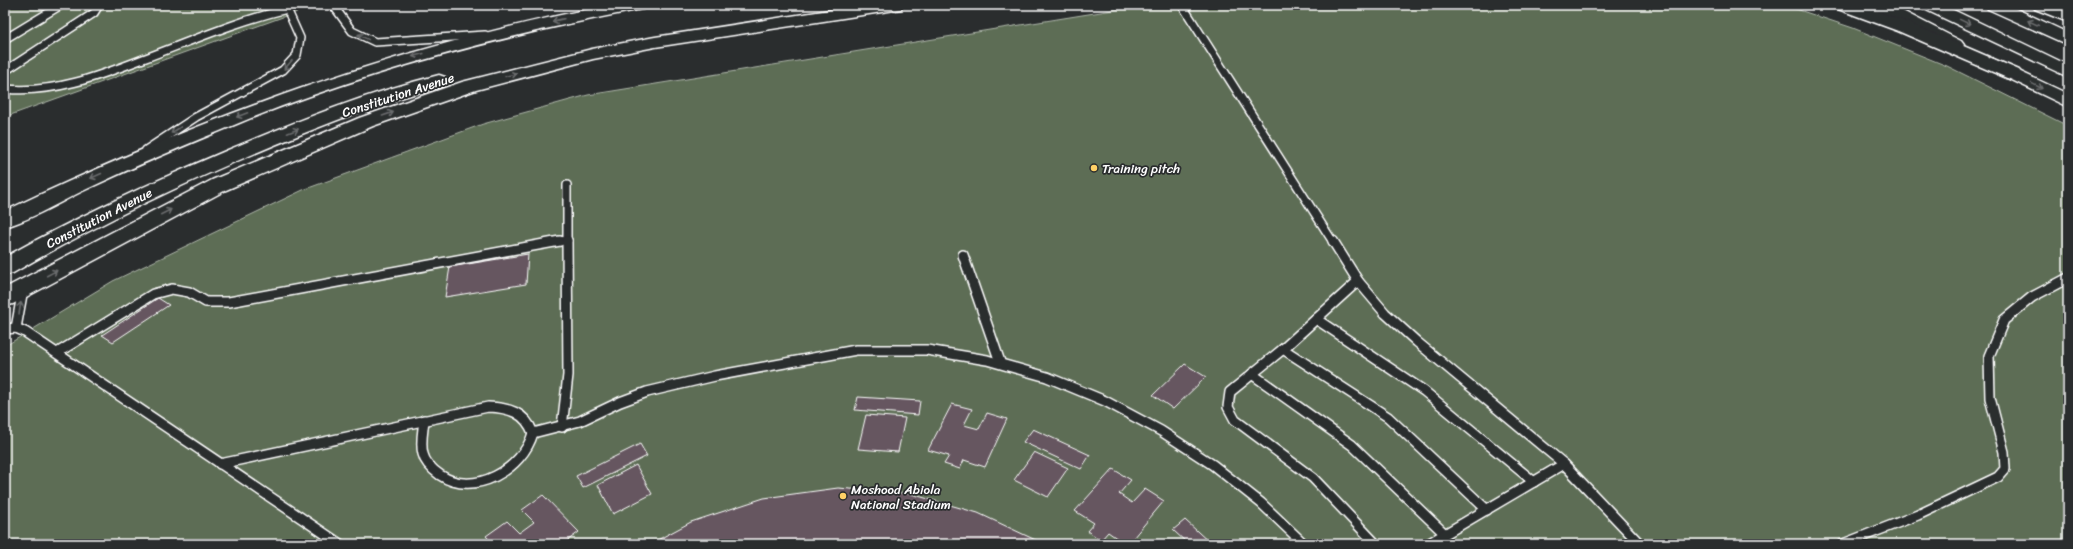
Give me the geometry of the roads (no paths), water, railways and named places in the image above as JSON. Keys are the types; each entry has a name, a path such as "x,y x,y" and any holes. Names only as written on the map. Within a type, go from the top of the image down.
{"highway":[{"path":"5,220 58,193 179,140 298,93 401,60 498,34 578,15 637,5"},
{"name":"Constitution Avenue","path":"5,267 49,242 157,188 267,141 359,106 456,76 546,53 634,34 818,5"},
{"path":"157,188 366,122 469,86 592,54 655,42 895,5"},
{"path":"1844,5 1904,27 2013,74"},
{"path":"1878,5 2068,101"},
{"path":"1930,5 2068,72"},
{"path":"1994,5 2068,40"},
{"path":"2041,5 2068,17"},
{"path":"5,298 219,185 366,122"}],"lane":[{"path":"5,39 61,5"},
{"path":"5,71 94,13 100,6 99,5"},
{"path":"333,5 352,32 375,42 498,34"},
{"path":"1182,5 1358,281 1384,313 1564,464 1640,544"},
{"path":"5,89 12,91 28,91 81,80 252,18 289,7 300,38 297,55 283,70 196,117 125,164"},
{"path":"562,427 568,375 567,185"},
{"path":"57,353 153,294 172,289 190,292 206,302 229,302 568,240"},
{"path":"963,255 1000,362"},
{"path":"1843,544 1918,515 1998,476 2005,469 2004,452 1990,398 1989,356 2004,320 2032,297 2068,278"},
{"path":"1358,281 1283,349 1230,392 1227,400 1228,408 1235,420 1313,478 1376,544"},
{"path":"16,328 23,289"},
{"path":"1316,319 1424,390 1534,482"},
{"path":"5,329 16,328 57,353 340,544"},
{"path":"534,433 585,420 638,395 692,381 828,354 867,349 905,349 978,357 1000,362 1092,396 1135,417 1186,445 1228,474 1277,515 1304,544"},
{"path":"1283,349 1388,417 1487,510"},
{"path":"1252,374 1352,445 1445,534"},
{"path":"220,464 424,420 488,407 506,407 520,413 530,422 534,433 528,447 496,476 480,483 462,485 444,480 431,468 423,454 422,438 424,420"},
{"path":"1428,544 1564,464"}],"place":[{"name":"Training pitch","path":"1094,168"},
{"name":"Moshood Abiola National Stadium","path":"843,496"}]}
